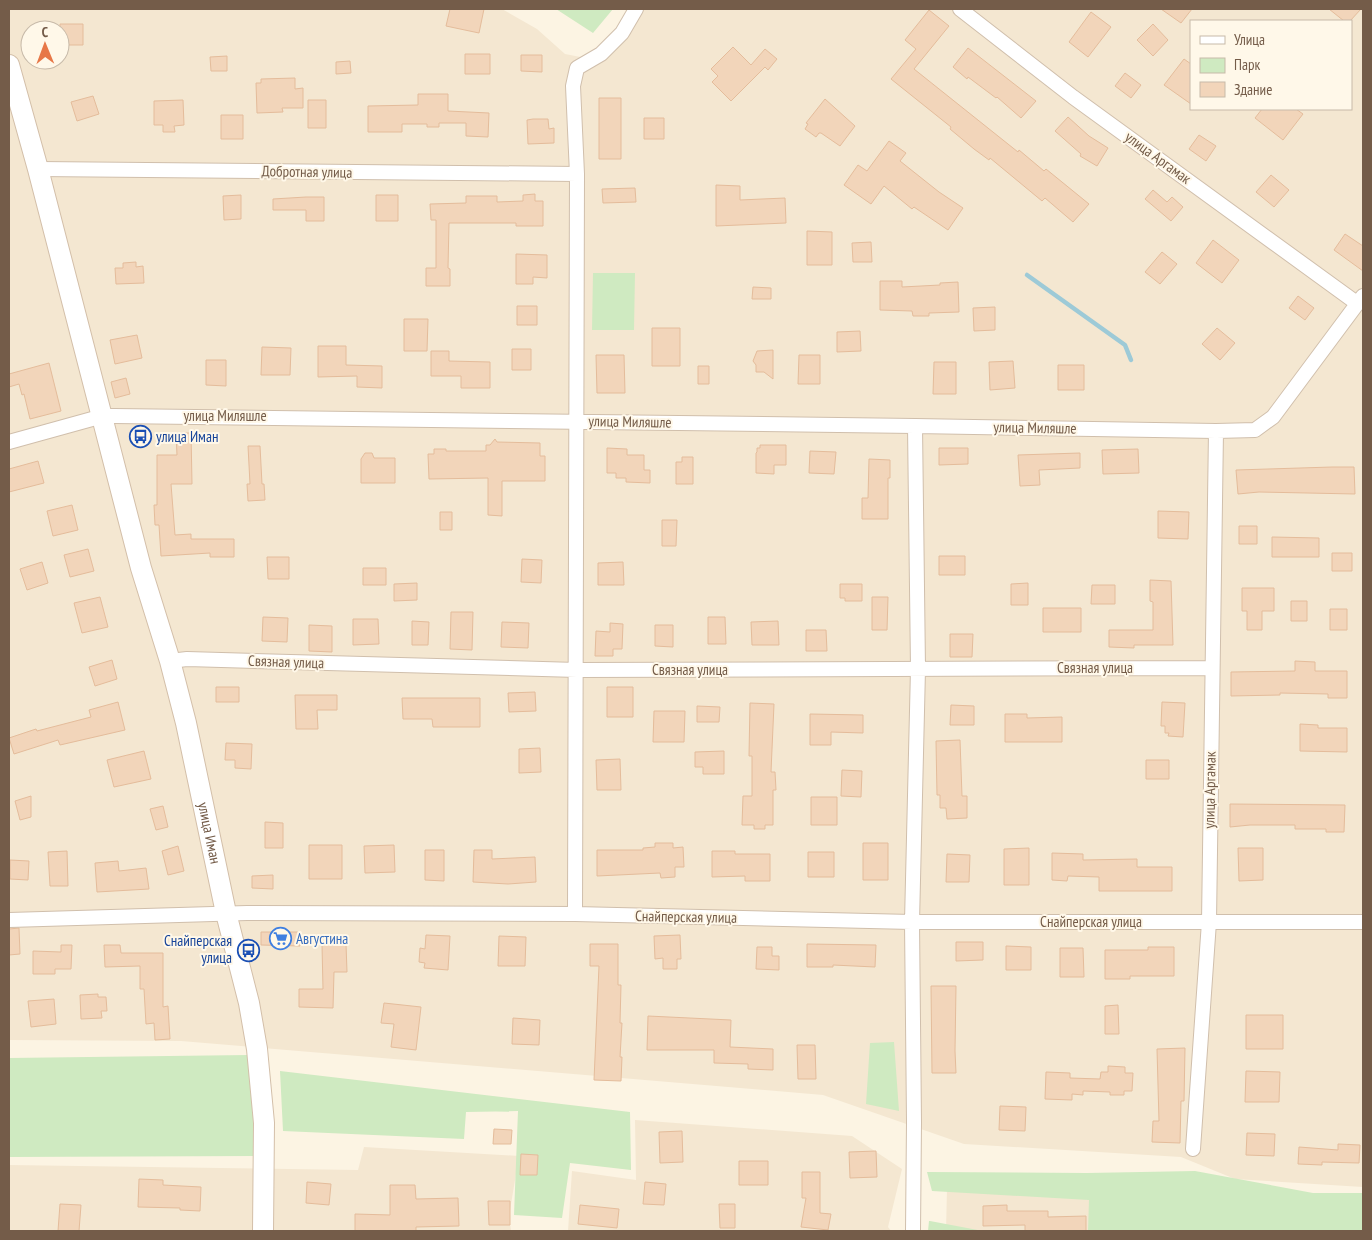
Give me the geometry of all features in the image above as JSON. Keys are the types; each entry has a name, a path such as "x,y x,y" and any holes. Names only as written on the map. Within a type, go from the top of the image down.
{"street":[{"path":"575,914 577,174 573,86 576,68 601,54 622,33 636,9"},
{"name":"улица Аргамак","path":"960,9 1074,97 1361,300 1273,417 1255,430"},
{"name":"улица Иман","path":"9,65 103,416 141,568 170,661 186,723 226,913 249,1003 257,1049 264,1123 262,1231"},
{"name":"Добротная улица","path":"38,169 577,174"},
{"name":"улица Миляшле","path":"9,442 103,416 231,416 1216,431 1255,430"},
{"path":"913,1231 912,922 918,669 915,426"},
{"name":"улица Аргамак","path":"1193,1148 1209,922 1211,668 1216,431"},
{"name":"Связная улица","path":"170,661 187,659 577,670 1211,668"},
{"name":"Снайперская улица","path":"9,920 226,913 575,914 912,922 1363,922"}],"shaded area":[{"path":"9,9 502,9 537,29 565,54 601,61 640,9 1363,9 1363,1187 1235,1179 1181,1157 964,1144 823,1095 181,1041 9,1040"},
{"path":"635,1120 852,1136 902,1169 888,1227 891,1231 568,1231 572,1171 636,1180"},
{"path":"364,1147 519,1156 509,1216 511,1231 9,1231 9,1165 358,1170"},
{"path":"1097,1184 1093,1231 946,1231 947,1189"}],"green space":[{"path":"556,9 613,9 593,33"},
{"path":"593,273 635,273 634,330 592,330"},
{"path":"894,1042 899,1111 866,1104 870,1043"},
{"path":"248,1055 259,1156 9,1157 9,1058"},
{"path":"280,1071 630,1112 631,1170 570,1163 562,1218 514,1215 518,1111 466,1112 464,1139 283,1131"},
{"path":"1195,1171 1313,1193 1363,1193 1363,1231 1088,1231 1089,1200 932,1191 927,1172 1087,1173"},
{"path":"930,1221 983,1231 928,1231"}],"building":[{"path":"450,9 484,9 479,33 446,26"},
{"path":"1161,9 1192,9 1181,23"},
{"path":"1329,9 1361,9 1351,20 1343,20"},
{"path":"929,10 949,26 914,69 1018,152 1019,150 1044,171 1046,169 1089,204 1073,222 1045,198 1042,201 990,158 989,160 974,149 950,129 951,127 891,79 916,49 905,40"},
{"path":"1091,12 1111,27 1088,57 1069,42"},
{"path":"70,24 83,24 83,45 70,45"},
{"path":"1153,24 1168,40 1153,56 1137,40"},
{"path":"733,47 751,65 765,49 777,59 768,70 765,67 731,101 712,82 718,76 711,69"},
{"path":"968,48 1036,101 1021,118 997,97 968,77 967,79 953,67"},
{"path":"465,54 490,54 490,74 465,74"},
{"path":"521,55 542,55 542,72 521,71"},
{"path":"227,56 227,71 211,71 210,57"},
{"path":"1184,59 1190,63 1190,103 1164,85"},
{"path":"350,61 351,73 336,74 336,62"},
{"path":"1125,73 1141,85 1131,98 1115,86"},
{"path":"295,78 295,89 303,88 303,108 282,108 283,112 257,113 256,83 261,83 261,79"},
{"path":"418,94 448,94 448,111 489,113 488,137 466,136 466,123 439,123 439,127 427,127 427,124 402,124 402,132 368,132 368,106 418,105"},
{"path":"93,96 99,114 77,121 71,102"},
{"path":"599,98 621,98 621,159 599,159"},
{"path":"825,99 855,126 840,146 821,133 816,137 805,129 808,124 806,123"},
{"path":"183,100 184,125 174,126 175,132 163,132 163,125 154,125 154,101"},
{"path":"308,100 326,100 326,128 308,128"},
{"path":"1261,110 1297,110 1303,114 1283,140 1255,118"},
{"path":"221,115 243,115 243,139 221,139"},
{"path":"1068,117 1089,136 1108,148 1097,166 1080,156 1081,154 1055,131"},
{"path":"644,118 664,118 664,139 644,139"},
{"path":"548,119 549,129 554,128 554,143 528,144 527,120"},
{"path":"1199,135 1216,146 1206,161 1189,149"},
{"path":"889,141 906,153 900,161 939,192 963,208 948,230 914,207 912,209 884,186 871,204 844,185 858,165 867,171"},
{"path":"1271,175 1289,190 1274,207 1256,192"},
{"path":"716,185 740,186 740,200 785,198 786,223 716,226"},
{"path":"635,188 636,202 603,203 602,189"},
{"path":"1153,190 1167,202 1172,197 1183,207 1171,221 1145,199"},
{"path":"535,194 535,201 543,201 543,226 516,226 516,223 449,223 448,268 450,269 450,286 426,286 426,268 436,268 436,220 431,220 430,204 466,203 466,196 497,196 497,202 523,201 523,195"},
{"path":"241,195 241,219 224,220 223,196"},
{"path":"376,195 398,195 398,221 376,221"},
{"path":"324,197 324,221 306,221 306,210 273,210 273,199"},
{"path":"807,231 832,232 832,265 807,265"},
{"path":"1345,234 1363,246 1363,271 1334,250"},
{"path":"1213,240 1239,260 1222,283 1196,263"},
{"path":"871,242 872,262 853,262 852,243"},
{"path":"1162,252 1177,264 1160,284 1145,272"},
{"path":"516,254 547,255 547,278 533,277 533,284 516,284"},
{"path":"136,262 136,267 143,266 144,283 116,284 115,268 123,268 123,263"},
{"path":"880,281 902,281 902,287 958,282 959,312 929,313 929,316 913,316 912,311 880,310"},
{"path":"753,287 771,288 771,299 752,299"},
{"path":"1298,296 1314,308 1305,320 1289,308"},
{"path":"517,306 537,306 537,325 517,325"},
{"path":"995,307 995,330 974,331 973,308"},
{"path":"404,319 428,319 427,351 404,351"},
{"path":"652,328 680,328 680,366 652,366"},
{"path":"1217,328 1235,343 1220,360 1202,344"},
{"path":"860,331 861,351 837,352 837,332"},
{"path":"137,335 142,358 115,364 110,340"},
{"path":"318,346 346,346 346,365 382,366 382,388 357,387 357,376 318,377"},
{"path":"262,347 291,348 290,375 261,375"},
{"path":"512,349 531,349 531,370 512,370"},
{"path":"773,350 773,379 764,372 756,372 756,365 753,361 757,351"},
{"path":"431,351 449,351 449,361 490,362 490,388 461,388 461,376 431,376"},
{"path":"596,355 624,355 625,393 597,393"},
{"path":"799,355 820,355 820,384 798,384"},
{"path":"206,360 226,360 226,386 206,385"},
{"path":"1013,361 1015,388 990,390 989,362"},
{"path":"934,362 956,362 956,394 933,394"},
{"path":"49,363 61,411 30,419 24,394 22,395 19,384 9,387 9,374"},
{"path":"1058,365 1084,365 1084,390 1058,390"},
{"path":"698,366 709,366 709,384 698,384"},
{"path":"126,378 130,394 115,398 111,382"},
{"path":"176,433 191,433 192,484 171,484 175,535 191,534 191,539 234,539 234,557 210,557 210,553 161,556 159,525 155,525 154,505 157,505 157,455 177,455"},
{"path":"495,439 497,442 540,443 540,456 545,456 545,481 502,481 502,516 488,515 488,478 429,479 428,454 434,454 434,449 446,449 446,451 486,451 486,445 490,445"},
{"path":"760,445 786,445 786,465 774,465 774,474 756,473 756,453"},
{"path":"248,446 260,446 262,484 264,484 265,500 248,501 247,484 250,484"},
{"path":"607,448 627,449 627,455 644,455 644,470 650,470 650,483 626,482 626,478 616,478 616,473 607,473"},
{"path":"939,448 968,448 968,464 939,465"},
{"path":"1138,449 1139,473 1103,474 1102,450"},
{"path":"810,451 836,452 834,474 809,473"},
{"path":"365,453 372,453 374,458 395,458 395,483 361,483 361,459"},
{"path":"1080,453 1080,468 1039,470 1040,485 1020,486 1018,455"},
{"path":"682,457 693,457 693,484 676,484 676,462 682,462"},
{"path":"869,459 890,460 888,519 862,519 862,498 868,498"},
{"path":"38,461 44,483 9,492 9,469"},
{"path":"1354,467 1355,494 1259,492 1238,494 1236,470"},
{"path":"72,505 78,530 53,536 47,511"},
{"path":"1158,511 1189,512 1188,539 1158,538"},
{"path":"440,512 452,512 452,530 440,530"},
{"path":"662,520 677,520 676,546 662,546"},
{"path":"1239,526 1257,526 1257,544 1239,544"},
{"path":"1272,537 1319,538 1319,557 1272,557"},
{"path":"88,549 94,571 70,577 64,555"},
{"path":"1332,553 1352,553 1352,571 1332,571"},
{"path":"939,556 965,556 965,575 939,575"},
{"path":"267,557 289,557 289,579 268,579"},
{"path":"522,559 542,560 541,583 521,582"},
{"path":"42,562 48,583 27,590 20,569"},
{"path":"623,562 624,585 598,585 598,563"},
{"path":"363,568 386,568 386,585 363,585"},
{"path":"1150,580 1171,581 1173,645 1134,645 1134,648 1109,647 1109,630 1153,630 1153,602 1150,601"},
{"path":"417,583 417,600 394,601 394,584"},
{"path":"1028,583 1028,605 1011,605 1011,584"},
{"path":"840,584 862,584 862,601 845,601 845,598 840,598"},
{"path":"1092,585 1115,585 1115,604 1091,604"},
{"path":"1242,588 1274,588 1274,611 1262,611 1262,630 1247,630 1247,611 1242,611"},
{"path":"100,597 108,627 82,633 74,603"},
{"path":"872,597 888,597 887,630 872,630"},
{"path":"1291,601 1307,601 1307,621 1291,621"},
{"path":"1043,608 1081,608 1081,632 1043,632"},
{"path":"1330,609 1347,609 1347,630 1330,630"},
{"path":"451,612 473,612 472,650 450,649"},
{"path":"263,617 288,618 287,642 262,641"},
{"path":"708,617 725,617 726,644 708,644"},
{"path":"353,619 378,619 379,644 353,645"},
{"path":"412,621 429,622 428,645 412,645"},
{"path":"778,621 779,645 752,645 751,622"},
{"path":"502,622 529,623 528,648 501,647"},
{"path":"610,623 623,624 622,649 613,649 613,656 595,656 596,631 610,632"},
{"path":"309,625 332,626 332,652 309,651"},
{"path":"655,625 673,625 673,647 655,646"},
{"path":"806,630 826,630 827,651 806,651"},
{"path":"950,634 973,634 972,657 950,657"},
{"path":"112,660 117,679 95,686 89,667"},
{"path":"1295,661 1315,662 1315,671 1347,671 1347,698 1328,698 1328,694 1280,693 1280,695 1231,696 1231,672 1295,671"},
{"path":"216,687 239,687 239,702 216,702"},
{"path":"607,687 633,687 633,717 607,717"},
{"path":"535,692 536,711 509,712 508,693"},
{"path":"295,695 337,695 337,710 317,710 318,729 296,729"},
{"path":"402,698 480,698 480,727 433,727 432,719 403,719"},
{"path":"118,702 125,730 60,745 58,740 14,754 9,738 36,729 37,731 91,717 89,710"},
{"path":"1162,702 1185,703 1183,737 1168,736 1169,733 1165,733 1165,726 1161,726"},
{"path":"750,703 774,704 771,772 775,772 776,790 773,790 773,825 765,825 765,829 754,829 754,825 742,825 743,796 752,796 752,756 749,756"},
{"path":"951,705 974,706 974,725 950,725"},
{"path":"697,706 720,707 719,722 697,722"},
{"path":"654,711 685,711 684,742 653,742"},
{"path":"810,714 863,715 863,733 831,732 831,745 810,745"},
{"path":"1005,714 1027,714 1027,718 1062,717 1062,742 1005,742"},
{"path":"1300,724 1318,725 1318,728 1347,728 1347,752 1300,751"},
{"path":"960,740 962,796 967,796 967,818 947,819 946,808 940,808 940,795 937,795 936,741"},
{"path":"226,743 252,744 251,769 235,768 235,760 225,760"},
{"path":"540,748 541,772 519,773 519,749"},
{"path":"144,751 151,779 114,787 107,760"},
{"path":"724,751 724,774 703,774 703,767 695,767 695,752"},
{"path":"620,759 621,790 597,790 596,760"},
{"path":"1146,760 1169,760 1169,779 1146,779"},
{"path":"842,770 862,771 861,797 841,796"},
{"path":"31,796 31,817 20,820 15,801"},
{"path":"811,797 837,797 837,825 811,825"},
{"path":"1230,804 1345,805 1344,832 1326,832 1326,829 1295,829 1295,825 1230,827"},
{"path":"163,806 168,827 156,830 150,809"},
{"path":"265,822 283,823 283,848 265,848"},
{"path":"655,843 673,843 673,848 683,847 684,867 675,867 675,877 661,878 660,873 597,876 597,850 643,850 643,848 655,847"},
{"path":"863,843 888,843 888,880 863,880"},
{"path":"309,845 342,845 342,879 309,879"},
{"path":"394,845 395,872 365,873 364,846"},
{"path":"178,846 184,871 168,875 162,851"},
{"path":"1029,848 1029,885 1004,885 1004,849"},
{"path":"1238,848 1263,848 1263,880 1239,881"},
{"path":"425,850 444,850 444,881 425,880"},
{"path":"474,850 492,850 492,859 535,857 536,882 508,884 473,882"},
{"path":"67,851 68,886 50,886 48,852"},
{"path":"712,851 735,851 735,854 770,854 770,881 745,881 745,876 712,877"},
{"path":"808,852 834,852 834,877 808,877"},
{"path":"1052,853 1083,854 1083,860 1137,859 1137,867 1172,867 1172,891 1099,891 1099,877 1068,876 1067,881 1052,880"},
{"path":"947,854 970,855 969,882 946,882"},
{"path":"10,860 29,861 28,880 10,879"},
{"path":"118,861 119,871 146,868 149,889 97,892 95,863"},
{"path":"273,875 273,889 252,888 252,876"},
{"path":"19,928 20,954 9,955 9,929"},
{"path":"261,932 300,932 300,946 261,945"},
{"path":"426,935 450,936 448,970 424,968 425,963 419,962 420,948 425,949"},
{"path":"680,935 681,959 677,959 677,969 663,969 663,958 655,959 654,936"},
{"path":"499,936 526,937 525,966 498,966"},
{"path":"956,942 983,942 983,960 956,961"},
{"path":"346,944 347,972 334,972 333,1008 299,1007 299,989 323,989 322,945"},
{"path":"590,944 618,944 618,985 621,985 620,1023 622,1023 621,1081 594,1080 599,966 590,966"},
{"path":"807,944 876,945 875,967 833,965 833,967 807,967"},
{"path":"61,945 72,945 71,969 55,969 55,974 33,974 33,951 61,952"},
{"path":"104,945 120,945 121,953 163,953 163,1007 168,1006 170,1039 155,1040 154,1023 146,1024 144,989 140,989 140,966 105,967"},
{"path":"1006,946 1031,947 1031,970 1006,970"},
{"path":"757,947 772,947 772,956 779,956 779,970 756,969"},
{"path":"1148,947 1174,947 1174,976 1130,976 1130,979 1105,979 1105,950 1148,950"},
{"path":"1060,948 1083,948 1084,977 1060,977"},
{"path":"931,986 956,986 956,1073 932,1073"},
{"path":"98,994 98,997 106,997 107,1011 101,1011 102,1018 81,1019 80,995"},
{"path":"54,999 56,1024 31,1027 28,1001"},
{"path":"384,1003 421,1007 416,1050 391,1047 394,1024 381,1023"},
{"path":"1118,1005 1119,1034 1105,1034 1105,1006"},
{"path":"1246,1015 1283,1015 1283,1049 1246,1049"},
{"path":"648,1016 731,1020 730,1047 773,1049 773,1070 748,1069 748,1064 714,1063 714,1050 647,1050"},
{"path":"513,1018 540,1020 539,1045 512,1044"},
{"path":"797,1045 815,1045 816,1079 798,1079"},
{"path":"1185,1048 1184,1101 1181,1101 1180,1143 1152,1142 1153,1121 1159,1121 1157,1049"},
{"path":"1108,1066 1125,1067 1125,1073 1133,1073 1132,1091 1124,1091 1124,1095 1110,1095 1110,1092 1083,1091 1083,1095 1072,1094 1072,1100 1045,1099 1046,1072 1070,1073 1070,1078 1100,1079 1101,1072 1108,1072"},
{"path":"1246,1071 1280,1072 1279,1102 1245,1102"},
{"path":"1000,1106 1026,1107 1025,1131 999,1130"},
{"path":"494,1129 512,1130 511,1144 493,1144"},
{"path":"682,1131 683,1162 660,1163 659,1132"},
{"path":"1247,1133 1275,1134 1274,1156 1246,1155"},
{"path":"1338,1144 1360,1145 1359,1163 1322,1162 1322,1165 1298,1164 1299,1147 1338,1150"},
{"path":"876,1151 877,1177 850,1178 849,1152"},
{"path":"521,1154 538,1155 537,1175 520,1175"},
{"path":"739,1161 768,1161 768,1185 739,1185"},
{"path":"802,1172 820,1172 820,1213 831,1214 828,1230 801,1227 806,1198 802,1198"},
{"path":"139,1179 163,1180 163,1185 201,1187 200,1211 180,1210 180,1208 138,1207"},
{"path":"307,1182 331,1184 329,1205 306,1203"},
{"path":"645,1182 666,1184 664,1205 643,1204"},
{"path":"390,1185 415,1185 416,1199 458,1198 459,1226 416,1227 416,1231 355,1231 355,1214 390,1215"},
{"path":"488,1201 510,1201 510,1225 489,1225"},
{"path":"60,1204 81,1205 79,1231 58,1231"},
{"path":"719,1204 735,1204 735,1228 720,1228"},
{"path":"580,1205 619,1209 617,1228 578,1224"},
{"path":"1007,1205 1007,1211 1048,1211 1048,1217 1086,1216 1086,1231 1025,1231 1025,1225 983,1226 983,1206"}],"waterway":[{"path":"1027,275 1125,345 1131,360"}],"place":[{"name":"улица Иман","path":"140,437"},
{"name":"Августина","path":"280,939"},
{"name":"Снайперская улица","path":"248,950"}]}
